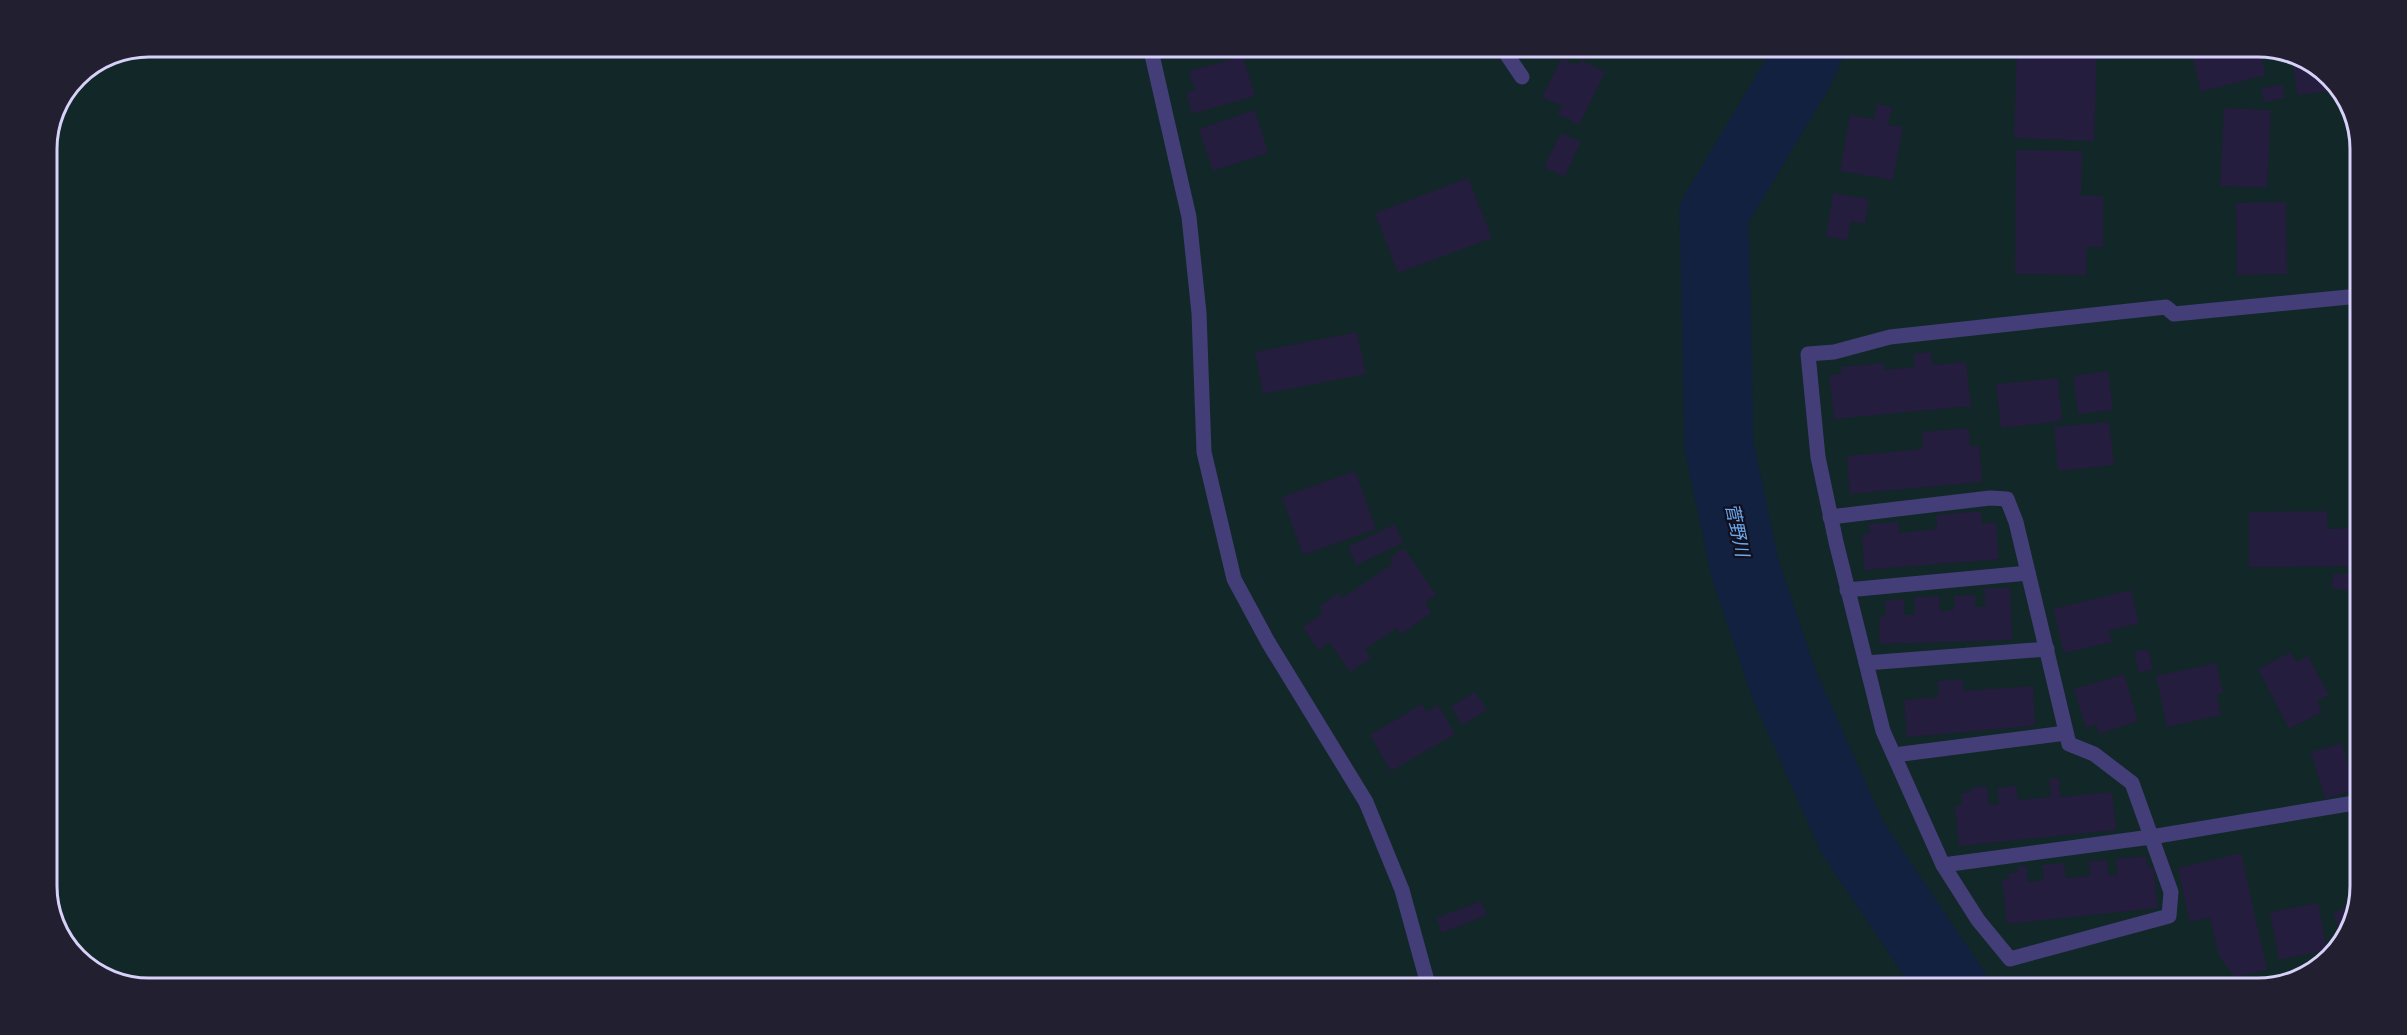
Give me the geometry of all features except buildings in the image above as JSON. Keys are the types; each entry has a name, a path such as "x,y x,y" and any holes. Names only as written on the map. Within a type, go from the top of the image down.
{"street":[{"path":"1153,57 1189,217 1199,313 1204,452 1234,579 1268,642 1366,802 1402,890 1426,978"},
{"path":"1508,57 1522,77"},
{"path":"1830,517 1990,498 2007,499 2016,522 2069,744 2094,754 2132,783 2171,892 2169,916 2010,959 1978,920 1943,866 1883,731 1847,590 1830,517 1818,457 1808,354 1834,352 1890,337 2155,308 2166,307 2174,315 2350,297"},
{"path":"1847,590 2028,573"},
{"path":"1866,663 2047,649"},
{"path":"1894,755 2066,733"},
{"path":"1943,866 2151,837 2350,804"}],"green space":[{"path":"149,57 2258,57 2293,64 2304,69 2327,88 2341,108 2350,143 2350,886 2343,921 2327,947 2299,969 2258,978 149,978 114,971 88,955 80,947 66,927 57,892 57,143 66,108 76,93 103,69 131,59"}],"waterway":[{"name":"菅野川","path":"1805,57 1714,213 1719,446 1745,569 1784,684 1852,837 1947,978"}]}
